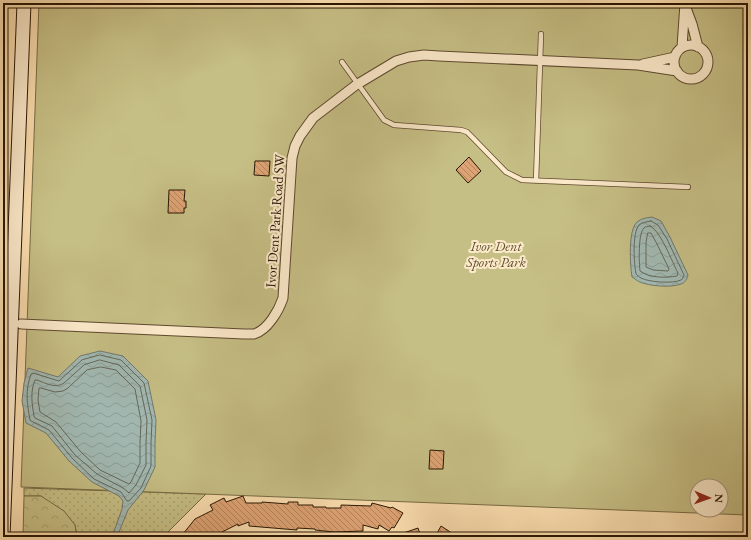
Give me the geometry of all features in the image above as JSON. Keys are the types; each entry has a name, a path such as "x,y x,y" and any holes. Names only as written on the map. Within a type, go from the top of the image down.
{"main road":[{"path":"3,537 24,3"}],"street":[{"path":"685,4 698,47"},
{"path":"682,48 685,4"},
{"path":"693,45 698,47 706,54 706,70 698,77 688,79 677,71 674,62 675,57 682,48 693,45"},
{"name":"Ivor Dent Park Road SW","path":"21,324 255,334 266,326 278,311 283,298 292,158 295,146 300,136 313,118 358,84 396,61 424,55 638,65 677,71"},
{"name":"Ivor Dent Park Road SW","path":"638,65 675,57"}],"lane":[{"path":"536,181 541,34"},
{"path":"342,62 384,120 390,124 461,130 467,132 506,172 522,180 688,187"}],"green space":[{"name":"Ivor Dent Sports Park","path":"39,3 748,3 748,515 729,514 729,478 689,478 689,513 21,487"},
{"path":"24,488 206,494 163,537 77,537 75,525 41,496 24,496"},
{"path":"24,496 41,496 64,511 75,525 77,537 23,537"}],"water":[{"path":"652,217 661,221 688,275 686,281 682,283 672,286 654,285 640,282 632,277 630,248 634,226 637,222 644,218"},
{"path":"100,351 123,356 148,381 156,420 155,467 144,490 128,510 117,537 112,537 122,509 123,501 119,496 92,482 69,461 46,433 26,423 22,401 24,383 28,368 58,377 80,356"}],"building":[{"path":"469,157 481,171 468,183 456,170"},
{"path":"255,161 270,161 269,176 254,175"},
{"path":"169,190 185,190 184,201 186,201 186,208 184,208 184,213 168,213"},
{"path":"430,450 444,451 443,469 429,469"},
{"path":"243,496 246,503 262,502 288,504 288,502 298,502 298,505 313,505 313,507 326,508 341,508 341,505 371,506 372,503 392,507 403,513 394,528 392,527 389,531 379,525 378,529 363,525 363,531 334,532 315,529 297,528 297,530 249,526 249,522 238,526 238,524 222,532 223,533 216,537 186,537 183,534 195,519 213,510 210,505 224,498 226,502"},
{"path":"441,526 458,537 435,537"},
{"path":"418,528 421,537 395,537 395,536"}]}
